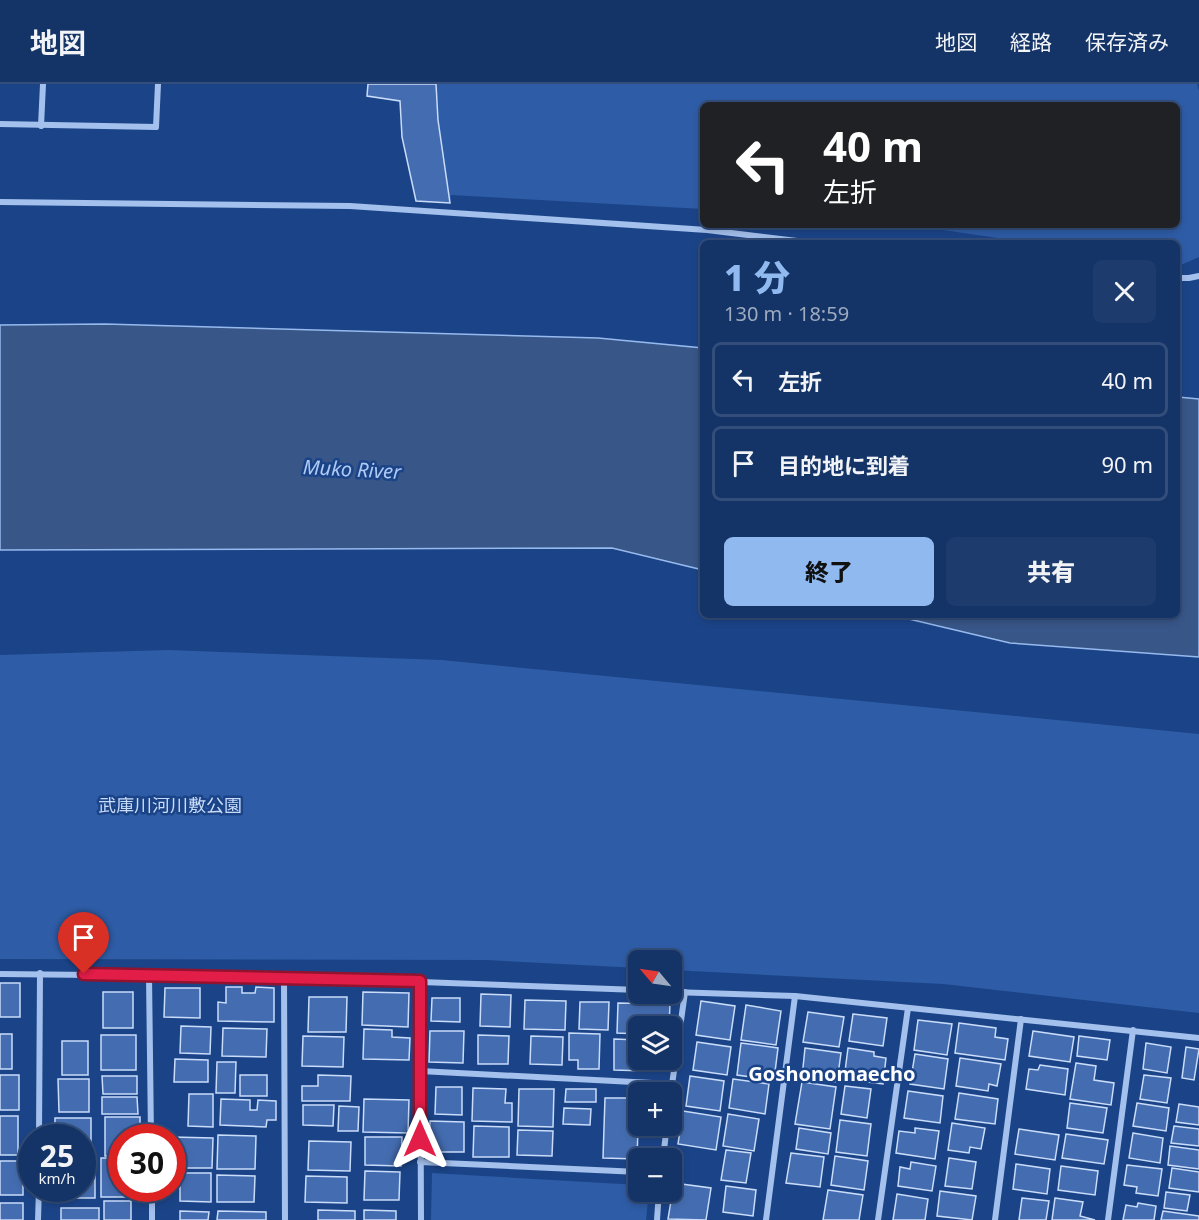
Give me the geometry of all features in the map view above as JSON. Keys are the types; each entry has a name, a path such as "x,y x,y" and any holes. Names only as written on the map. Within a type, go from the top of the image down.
{"street":[{"path":"41,126 43,84"},
{"path":"0,124 156,127 158,84"},
{"path":"0,202 350,206 707,230 789,240"},
{"path":"1180,278 1199,276"},
{"path":"0,974 284,977 628,990"},
{"path":"39,1124 40,974"},
{"path":"149,975 151,1124"},
{"path":"284,977 285,1220"},
{"path":"420,981 421,1220"},
{"path":"672,1082 684,992 795,996 1199,1038"},
{"path":"766,1220 795,996"},
{"path":"878,1220 908,1008"},
{"path":"995,1220 1021,1019"},
{"path":"1108,1220 1132,1030"},
{"path":"420,1071 633,1082"},
{"path":"420,1162 628,1171"},
{"path":"38,1220 39,1202"},
{"path":"152,1202 152,1220"},
{"path":"657,1220 658,1202"}],"green space":[{"path":"368,84 1197,84 1199,91 1199,257 1180,265 1180,240 1012,240 930,228 1180,228 1180,102 700,102 700,209 451,195 450,203 416,201 402,137 400,102 367,96"},
{"name":"武庫川河川敷公園","path":"168,650 442,660 1199,734 1199,1013 943,984 682,971 682,950 628,950 628,967 486,960 0,959 0,655"},
{"path":"432,1173 628,1184 628,1202 648,1202 646,1220 431,1220"}],"water":[{"name":"Muko River","path":"105,324 598,338 700,348 700,569 612,548 0,550 0,325"},
{"path":"1180,397 1199,399 1199,657 1010,643 905,618 1180,618"}],"building":[{"path":"368,84 436,84 438,120 450,203 416,201 402,137 400,101 367,96"},
{"path":"0,983 20,983 20,1017 0,1017"},
{"path":"226,987 242,987 242,993 255,993 256,987 274,988 274,1022 218,1021 218,1002 226,1003"},
{"path":"165,988 200,988 200,1018 164,1017"},
{"path":"103,992 133,992 133,1028 103,1028"},
{"path":"363,992 409,993 408,1027 362,1025"},
{"path":"481,994 511,995 510,1027 480,1026"},
{"path":"309,997 347,997 346,1032 308,1032"},
{"path":"432,998 460,998 460,1022 431,1021"},
{"path":"525,1000 566,1001 565,1030 524,1029"},
{"path":"701,1001 735,1006 730,1040 696,1035"},
{"path":"580,1002 609,1002 608,1030 579,1029"},
{"path":"618,1003 670,1004 669,1016 628,1016 628,1034 617,1033"},
{"path":"746,1005 781,1011 776,1045 741,1040"},
{"path":"808,1012 844,1017 839,1047 803,1042"},
{"path":"853,1014 887,1018 883,1046 849,1041"},
{"path":"918,1020 952,1024 947,1055 914,1050"},
{"path":"959,1023 996,1028 995,1037 1008,1039 1005,1060 955,1053"},
{"path":"181,1026 211,1027 210,1054 180,1053"},
{"path":"223,1028 267,1029 266,1057 222,1056"},
{"path":"364,1029 392,1030 392,1037 410,1038 409,1060 363,1059"},
{"path":"430,1031 464,1031 463,1063 429,1062"},
{"path":"1033,1031 1074,1037 1070,1062 1029,1056"},
{"path":"569,1033 600,1034 599,1069 578,1069 578,1060 569,1060"},
{"path":"0,1034 12,1034 12,1069 0,1069"},
{"path":"101,1035 136,1035 136,1070 101,1070"},
{"path":"478,1035 509,1036 508,1064 478,1064"},
{"path":"303,1036 344,1037 343,1067 302,1066"},
{"path":"531,1036 563,1037 562,1065 530,1064"},
{"path":"1079,1036 1110,1040 1107,1060 1077,1056"},
{"path":"614,1039 628,1040 628,1070 646,1071 614,1070"},
{"path":"62,1041 88,1041 88,1075 62,1075"},
{"path":"697,1042 731,1047 727,1075 693,1070"},
{"path":"741,1043 778,1048 774,1080 737,1075"},
{"path":"1146,1043 1171,1047 1167,1073 1143,1069"},
{"path":"1186,1047 1199,1049 1194,1080 1182,1078"},
{"path":"805,1048 841,1053 837,1082 802,1077"},
{"path":"848,1048 874,1052 874,1056 886,1058 883,1084 844,1079"},
{"path":"915,1054 948,1059 944,1089 910,1084"},
{"path":"960,1058 1001,1064 997,1086 989,1084 988,1091 956,1086"},
{"path":"175,1059 208,1060 208,1082 174,1082"},
{"path":"217,1062 236,1062 235,1093 216,1093"},
{"path":"1076,1063 1096,1066 1094,1080 1114,1083 1111,1105 1070,1099"},
{"path":"1040,1065 1068,1069 1065,1095 1026,1089 1029,1069 1038,1070"},
{"path":"0,1075 19,1075 19,1110 0,1110"},
{"path":"240,1075 267,1075 267,1096 240,1096"},
{"path":"318,1075 351,1076 350,1101 302,1101 302,1086 318,1086"},
{"path":"1144,1075 1171,1078 1167,1103 1140,1099"},
{"path":"102,1076 137,1076 137,1094 103,1094"},
{"path":"690,1076 724,1081 720,1111 686,1106"},
{"path":"58,1079 89,1079 89,1112 59,1112"},
{"path":"733,1079 769,1084 765,1114 729,1108"},
{"path":"802,1082 836,1087 830,1129 795,1124"},
{"path":"845,1086 871,1089 867,1118 841,1114"},
{"path":"436,1087 462,1087 462,1115 435,1114"},
{"path":"473,1088 506,1089 505,1103 512,1103 512,1122 472,1121"},
{"path":"519,1089 554,1089 553,1127 518,1126"},
{"path":"566,1089 596,1089 596,1102 565,1102"},
{"path":"908,1091 943,1096 940,1123 904,1118"},
{"path":"959,1093 998,1099 995,1124 955,1119"},
{"path":"189,1094 213,1094 213,1127 188,1126"},
{"path":"102,1097 137,1097 138,1114 102,1114"},
{"path":"605,1098 628,1098 628,1136 638,1136 637,1148 628,1148 628,1159 603,1158"},
{"path":"221,1099 250,1100 250,1110 257,1110 258,1100 276,1101 276,1120 267,1120 266,1127 220,1125"},
{"path":"364,1099 409,1100 408,1133 363,1132"},
{"path":"1070,1103 1107,1108 1103,1133 1067,1128"},
{"path":"1137,1103 1169,1108 1166,1131 1133,1126"},
{"path":"1179,1104 1199,1107 1199,1125 1176,1122"},
{"path":"303,1105 334,1105 333,1126 303,1125"},
{"path":"339,1106 359,1107 358,1131 338,1131"},
{"path":"564,1108 591,1109 590,1125 563,1124"},
{"path":"683,1111 721,1117 716,1150 678,1144 679,1136 682,1136"},
{"path":"728,1114 759,1119 754,1151 723,1146"},
{"path":"0,1116 18,1116 18,1155 0,1155"},
{"path":"105,1117 140,1117 140,1124 108,1124 108,1156 105,1156"},
{"path":"55,1118 91,1118 91,1124 55,1124"},
{"path":"840,1120 871,1124 867,1156 836,1152"},
{"path":"430,1121 464,1122 464,1152 429,1152"},
{"path":"952,1123 985,1128 981,1149 970,1147 969,1153 948,1150"},
{"path":"474,1126 509,1127 509,1157 473,1157"},
{"path":"1174,1126 1199,1129 1199,1146 1171,1143"},
{"path":"799,1128 831,1133 828,1154 796,1149"},
{"path":"915,1128 939,1131 935,1159 896,1153 899,1131 915,1133"},
{"path":"1019,1129 1059,1135 1055,1160 1015,1154"},
{"path":"518,1130 553,1131 552,1156 517,1155"},
{"path":"1133,1133 1163,1138 1160,1163 1129,1158"},
{"path":"1066,1134 1108,1140 1104,1164 1062,1158"},
{"path":"218,1135 256,1136 255,1169 217,1169"},
{"path":"186,1137 213,1138 212,1168 186,1168"},
{"path":"365,1137 402,1137 401,1166 365,1165"},
{"path":"309,1141 351,1142 350,1171 308,1170"},
{"path":"1170,1146 1199,1150 1199,1169 1168,1165"},
{"path":"726,1150 751,1153 746,1183 721,1180"},
{"path":"791,1153 824,1157 820,1187 786,1183"},
{"path":"835,1156 868,1161 864,1190 831,1185"},
{"path":"101,1158 108,1158 108,1197 101,1197"},
{"path":"949,1158 976,1162 972,1189 945,1186"},
{"path":"0,1161 18,1161 18,1195 0,1195"},
{"path":"911,1162 936,1166 932,1191 898,1186 900,1167 910,1169"},
{"path":"1016,1164 1050,1169 1047,1194 1013,1189"},
{"path":"1127,1165 1162,1169 1158,1196 1136,1193 1137,1187 1124,1185"},
{"path":"1061,1166 1098,1171 1095,1195 1058,1190"},
{"path":"1172,1168 1199,1172 1199,1192 1169,1188"},
{"path":"365,1171 400,1172 399,1200 364,1200"},
{"path":"186,1173 211,1173 211,1202 186,1201"},
{"path":"217,1175 255,1176 254,1202 217,1202"},
{"path":"306,1176 347,1177 347,1203 305,1202"},
{"path":"682,1184 711,1188 706,1220 668,1219 671,1202 682,1202"},
{"path":"726,1186 756,1190 753,1216 723,1212"},
{"path":"828,1190 863,1195 859,1220 823,1220"},
{"path":"940,1191 976,1196 972,1220 937,1216"},
{"path":"1166,1192 1190,1195 1187,1211 1164,1208"},
{"path":"897,1194 928,1199 925,1220 893,1220"},
{"path":"1022,1198 1049,1201 1046,1220 1019,1220"},
{"path":"1055,1198 1083,1202 1080,1216 1095,1220 1052,1220"},
{"path":"104,1201 131,1202 131,1220 104,1220"},
{"path":"0,1203 23,1203 23,1220 0,1220"},
{"path":"1138,1203 1156,1206 1154,1220 1123,1220 1126,1205 1137,1207"},
{"path":"61,1208 99,1208 99,1220 61,1220"},
{"path":"318,1210 355,1211 355,1220 318,1220"},
{"path":"364,1210 396,1211 396,1220 364,1220"},
{"path":"180,1211 209,1212 208,1220 180,1220"},
{"path":"218,1211 266,1212 266,1220 217,1220"},
{"path":"1163,1211 1199,1216 1199,1220 1161,1220"}],"district":[{"name":"Goshonomaecho","path":"832,1073"}],"route":[{"path":"84,974 420,981 420,1139"}]}
